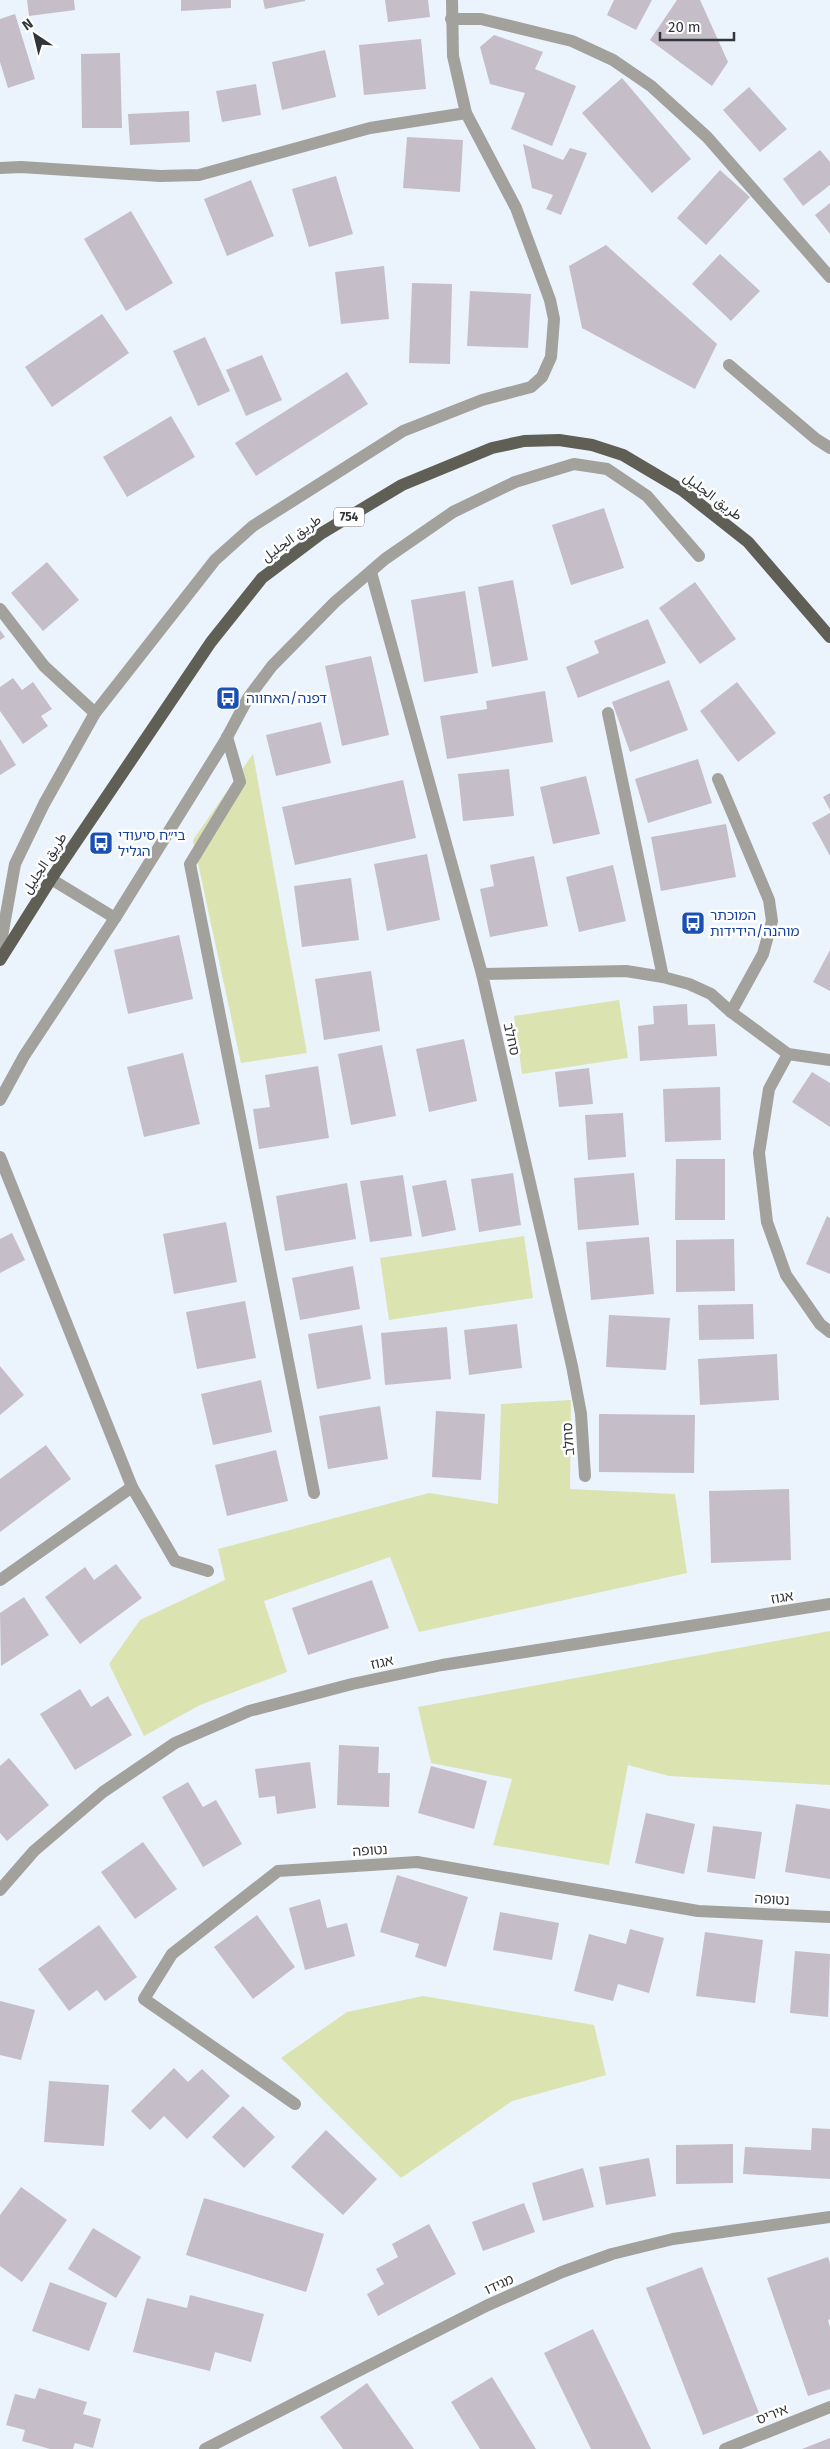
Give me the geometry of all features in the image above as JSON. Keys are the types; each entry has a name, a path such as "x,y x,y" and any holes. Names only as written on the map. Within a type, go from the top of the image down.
{"main road":[{"name":"طريق الجليل","path":"0,960 51,879 211,642 262,578 322,533 402,485 492,448 524,441 559,440 592,445 623,454 682,490 748,542 830,636"}],"street":[{"path":"0,948 15,864 44,804 95,713 215,560 253,526 403,431 482,400 531,387 542,377 551,357 554,319 550,300 516,208 466,113 453,56 452,0"},
{"path":"451,19 481,19 572,41 614,60 651,86 707,137 830,276"},
{"path":"0,168 21,166 160,176 199,175 370,128 466,113"},
{"path":"729,365 816,439 830,448"},
{"path":"0,1100 24,1056 115,918 227,737 248,698 272,666 335,602 371,572 453,512 515,482 574,464 607,470 647,496 698,556"},
{"name":"סחלב","path":"371,572 482,974 572,1366 581,1414 585,1476"},
{"path":"0,609 44,666 95,713"},
{"path":"608,714 662,977"},
{"path":"227,737 240,782 190,864 314,1493"},
{"path":"718,779 769,900 772,921 764,954 731,1012"},
{"path":"51,879 115,918"},
{"path":"482,974 626,971 662,977 689,984 711,994 731,1012 788,1054 830,1060"},
{"path":"788,1054 770,1089 759,1153 767,1222 786,1275 820,1324 830,1332"},
{"path":"0,1157 132,1487 175,1562 208,1571"},
{"path":"0,1580 132,1487"},
{"name":"אגוז","path":"0,1890 34,1851 103,1792 174,1744 249,1712 352,1684 442,1665 830,1604"},
{"name":"נטופה","path":"295,2104 144,1999 172,1954 278,1871 417,1862 698,1910 830,1917"},
{"name":"מגידו","path":"205,2449 486,2306 562,2272 612,2254 673,2239 830,2216"},
{"name":"איריס","path":"725,2449 830,2408"}],"green space":[{"path":"253,754 307,1053 241,1063 193,840"},
{"path":"619,1000 628,1058 522,1074 514,1016"},
{"path":"524,1236 533,1298 389,1320 380,1258"},
{"path":"571,1400 570,1489 675,1494 687,1573 419,1632 390,1557 264,1601 287,1672 200,1705 144,1736 109,1664 140,1620 225,1580 218,1549 429,1493 498,1504 501,1404"},
{"path":"830,1631 830,1785 669,1776 628,1765 609,1865 493,1845 512,1779 431,1763 418,1707"},
{"path":"423,1996 594,2025 606,2075 512,2101 401,2178 281,2058 347,2012"}],"building":[{"path":"27,0 74,0 75,10 29,16"},
{"path":"181,0 231,0 231,8 181,11"},
{"path":"263,0 305,0 305,1 265,9"},
{"path":"385,0 428,0 430,17 388,22"},
{"path":"614,0 652,0 636,30 607,15"},
{"path":"677,0 700,0 728,62 712,86 650,40"},
{"path":"15,14 35,79 8,88 0,62 0,19"},
{"path":"494,35 543,52 535,69 576,86 552,146 511,129 525,93 490,84 480,47"},
{"path":"421,39 426,89 364,95 359,45"},
{"path":"325,50 336,97 282,110 272,62"},
{"path":"120,53 122,128 82,128 81,54"},
{"path":"622,78 691,159 652,193 582,113"},
{"path":"256,84 261,115 222,122 216,91"},
{"path":"749,87 787,129 760,152 723,110"},
{"path":"189,111 190,142 130,145 128,114"},
{"path":"407,137 463,140 460,192 403,188"},
{"path":"523,144 563,160 570,148 587,153 561,215 546,209 553,195 532,188"},
{"path":"820,150 830,162 830,185 803,206 783,179"},
{"path":"720,170 750,197 706,245 677,218"},
{"path":"336,176 353,234 309,247 292,189"},
{"path":"251,180 274,236 227,256 204,199"},
{"path":"830,203 830,234 815,215"},
{"path":"131,211 173,283 126,311 84,239"},
{"path":"606,245 717,344 695,389 582,328 569,266"},
{"path":"720,254 760,291 731,321 692,284"},
{"path":"384,266 389,319 341,324 335,272"},
{"path":"412,283 452,284 450,364 409,363"},
{"path":"470,291 531,294 528,348 467,346"},
{"path":"102,314 129,353 52,407 25,367"},
{"path":"205,337 230,391 198,406 173,351"},
{"path":"262,355 282,400 246,416 226,370"},
{"path":"347,372 368,404 256,476 235,443"},
{"path":"171,416 195,457 127,497 103,457"},
{"path":"604,508 624,568 571,585 552,525"},
{"path":"47,562 79,600 43,631 11,593"},
{"path":"513,580 528,660 492,667 478,587"},
{"path":"695,582 736,639 700,664 659,608"},
{"path":"465,591 478,673 424,682 411,600"},
{"path":"648,619 666,663 578,698 566,667 599,653 594,641"},
{"path":"0,630 5,637 0,640"},
{"path":"371,656 389,735 342,746 325,666"},
{"path":"13,678 22,690 33,682 52,709 41,716 48,726 23,744 0,711 0,687"},
{"path":"669,680 688,730 630,752 612,702"},
{"path":"737,682 776,733 738,762 700,711"},
{"path":"545,691 553,742 447,759 440,716 487,709 486,701"},
{"path":"321,722 331,763 276,776 266,735"},
{"path":"0,739 16,765 0,775"},
{"path":"698,759 712,803 648,823 635,779"},
{"path":"509,769 514,816 463,821 458,774"},
{"path":"586,776 600,834 553,844 540,787"},
{"path":"403,780 416,838 295,865 282,807"},
{"path":"830,793 830,810 823,797"},
{"path":"830,813 830,856 812,823"},
{"path":"726,824 736,877 661,891 651,837"},
{"path":"427,854 440,920 387,931 374,864"},
{"path":"534,856 548,926 490,937 480,889 494,886 490,865"},
{"path":"613,865 626,921 579,932 566,877"},
{"path":"351,878 359,940 302,947 294,886"},
{"path":"179,935 193,999 128,1014 114,950"},
{"path":"830,950 830,991 813,982"},
{"path":"371,971 380,1031 324,1040 315,979"},
{"path":"687,1004 688,1025 715,1024 717,1056 640,1061 638,1026 654,1024 653,1006"},
{"path":"464,1039 477,1101 429,1112 416,1049"},
{"path":"382,1045 396,1116 351,1125 338,1054"},
{"path":"183,1053 200,1124 144,1137 127,1067"},
{"path":"318,1066 329,1138 259,1149 253,1109 270,1107 265,1075"},
{"path":"589,1068 593,1104 559,1107 555,1072"},
{"path":"812,1072 830,1083 830,1127 792,1102"},
{"path":"720,1087 721,1140 665,1142 663,1089"},
{"path":"623,1113 626,1157 588,1160 585,1115"},
{"path":"676,1159 725,1159 725,1220 675,1220"},
{"path":"513,1173 521,1225 479,1232 471,1179"},
{"path":"634,1173 639,1225 578,1230 574,1178"},
{"path":"403,1175 412,1236 370,1242 360,1181"},
{"path":"446,1180 456,1230 422,1237 412,1186"},
{"path":"347,1183 356,1239 285,1251 276,1196"},
{"path":"827,1216 830,1218 830,1274 806,1264"},
{"path":"226,1222 237,1282 174,1294 163,1234"},
{"path":"12,1233 25,1260 0,1273 0,1239"},
{"path":"649,1237 654,1294 591,1300 586,1242"},
{"path":"734,1239 735,1291 676,1292 676,1240"},
{"path":"353,1266 360,1309 300,1320 292,1278"},
{"path":"245,1301 256,1358 197,1369 186,1312"},
{"path":"753,1304 754,1339 699,1340 698,1305"},
{"path":"609,1315 670,1318 666,1370 606,1367"},
{"path":"517,1324 522,1368 469,1375 464,1330"},
{"path":"362,1325 371,1379 317,1389 308,1334"},
{"path":"447,1327 451,1379 385,1385 381,1333"},
{"path":"777,1354 779,1400 700,1405 698,1359"},
{"path":"0,1366 24,1395 0,1415"},
{"path":"261,1380 272,1432 213,1445 201,1394"},
{"path":"380,1406 388,1459 328,1469 319,1416"},
{"path":"436,1411 485,1414 481,1480 432,1477"},
{"path":"599,1414 695,1415 694,1473 599,1472"},
{"path":"46,1445 71,1479 0,1532 0,1479"},
{"path":"276,1450 288,1501 227,1516 215,1465"},
{"path":"789,1489 791,1560 711,1563 709,1491"},
{"path":"116,1564 142,1598 80,1644 45,1597 85,1567 94,1580"},
{"path":"372,1580 389,1628 308,1655 292,1608"},
{"path":"24,1597 49,1635 1,1666 0,1613"},
{"path":"80,1689 91,1707 108,1696 132,1735 75,1770 40,1714"},
{"path":"339,1745 379,1747 378,1773 390,1773 389,1807 337,1805"},
{"path":"9,1758 49,1805 7,1841 0,1833 0,1766"},
{"path":"310,1762 316,1808 277,1814 275,1796 259,1798 255,1769"},
{"path":"431,1766 487,1781 474,1829 418,1813"},
{"path":"188,1782 203,1807 216,1800 242,1844 203,1867 162,1797"},
{"path":"796,1804 830,1809 830,1879 785,1872"},
{"path":"646,1813 695,1824 684,1874 635,1863"},
{"path":"713,1826 762,1832 755,1879 707,1872"},
{"path":"143,1842 177,1889 135,1919 101,1872"},
{"path":"397,1875 468,1897 446,1967 415,1957 419,1944 380,1932"},
{"path":"320,1899 327,1928 347,1923 355,1956 305,1970 289,1908"},
{"path":"500,1912 559,1923 552,1960 493,1950"},
{"path":"257,1915 295,1967 253,1999 214,1947"},
{"path":"99,1925 137,1977 105,2001 97,1990 69,2011 38,1969"},
{"path":"630,1929 664,1938 649,1993 618,1984 613,2001 574,1991 589,1934 626,1944"},
{"path":"705,1932 763,1940 755,2003 696,1996"},
{"path":"795,1951 830,1954 828,2017 790,2013"},
{"path":"0,2001 35,2010 21,2060 0,2055"},
{"path":"174,2068 188,2082 202,2069 230,2096 187,2139 164,2116 150,2130 131,2111"},
{"path":"49,2081 109,2085 104,2146 44,2142"},
{"path":"243,2106 275,2137 244,2168 212,2137"},
{"path":"812,2128 830,2129 830,2179 743,2174 745,2147 811,2150"},
{"path":"326,2130 377,2179 343,2215 291,2167"},
{"path":"733,2144 733,2183 676,2184 676,2145"},
{"path":"649,2158 656,2196 606,2205 599,2167"},
{"path":"583,2168 594,2207 543,2221 532,2183"},
{"path":"21,2187 67,2220 22,2282 0,2266 0,2215"},
{"path":"204,2198 324,2234 306,2292 186,2255"},
{"path":"524,2203 535,2232 483,2251 472,2222"},
{"path":"429,2224 456,2274 378,2316 367,2294 384,2284 376,2269 398,2257 392,2244"},
{"path":"93,2228 141,2257 116,2298 68,2269"},
{"path":"828,2257 830,2263 830,2319 828,2320 830,2327 830,2389 808,2396 767,2278"},
{"path":"702,2267 759,2413 703,2435 646,2288"},
{"path":"50,2282 107,2303 89,2351 32,2331"},
{"path":"190,2295 264,2314 251,2362 215,2352 210,2371 133,2352 147,2298 187,2308"},
{"path":"593,2329 651,2449 591,2449 544,2353"},
{"path":"492,2377 536,2449 480,2449 451,2402"},
{"path":"367,2383 414,2449 343,2449 320,2417"},
{"path":"39,2388 87,2402 83,2414 101,2419 93,2448 75,2443 73,2449 50,2449 22,2441 25,2430 6,2425 15,2394 35,2399"},
{"path":"830,2438 830,2449 802,2449"}],"place":[{"name":"דפנה/האחווה","path":"228,698"},
{"name":"בי״ח סיעודי הגליל","path":"101,843"},
{"name":"המוכתר מוהנה/הידידות","path":"693,923"}]}
